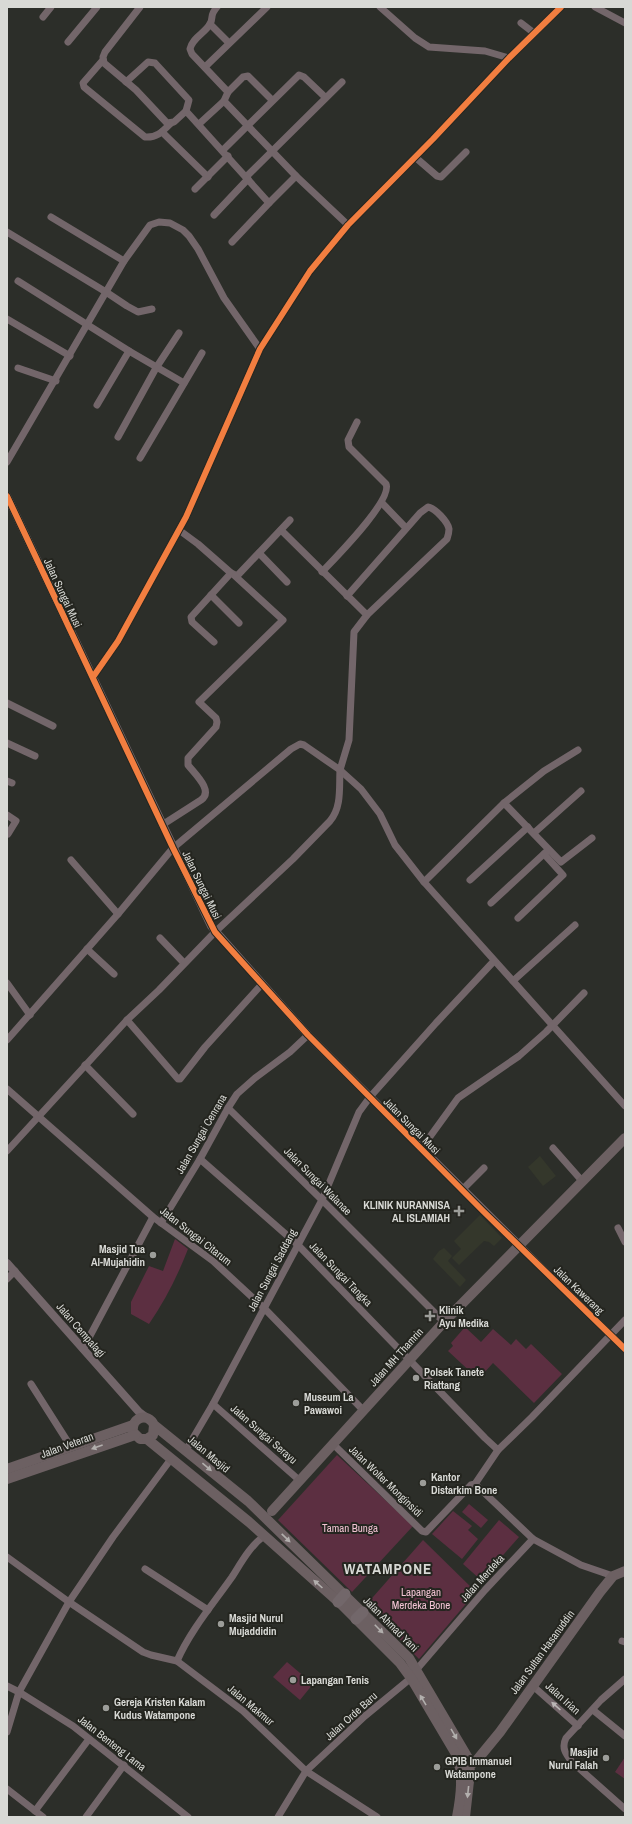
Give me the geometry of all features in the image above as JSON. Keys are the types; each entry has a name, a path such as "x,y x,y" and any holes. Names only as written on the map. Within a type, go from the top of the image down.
{"main road":[{"name":"Jalan MH Thamrin","path":"272,1511 444,1322 625,1138"},
{"name":"Jalan Veteran","path":"7,1479 113,1436 141,1422"},
{"path":"141,1422 153,1435 147,1439 140,1439 141,1422"},
{"name":"Jalan Masjid","path":"141,1422 186,1450 248,1501"},
{"name":"Jalan Veteran","path":"7,1469 71,1446 113,1436"},
{"path":"147,1439 171,1459"},
{"name":"Jalan Ahmad Yani","path":"171,1459 240,1514 249,1522 261,1538 341,1598"},
{"name":"Jalan Ahmad Yani","path":"248,1501 272,1524 359,1616 400,1663 411,1678 456,1754 464,1764"},
{"path":"249,1522 257,1510 272,1511 272,1524 261,1538"},
{"name":"Jalan Sultan Hasanuddin","path":"464,1764 483,1753 613,1576 625,1570"},
{"name":"Jalan Ahmad Yani","path":"359,1616 409,1658 417,1669 464,1764"},
{"path":"457,1817 464,1764"},
{"path":"464,1764 465,1817"}],"street":[{"path":"43,17 51,7"},
{"path":"68,42 97,7"},
{"path":"126,82 148,62 155,63 189,100 186,111 162,132 152,138 145,137 84,87 83,83 86,78 102,60 105,52 140,7"},
{"path":"217,7 211,14 210,24 192,43 190,49 192,54 228,92"},
{"path":"205,67 267,7"},
{"path":"380,7 415,38 429,47 484,51 509,58"},
{"path":"93,677 118,641 179,530 262,347 310,271 348,225 509,58 561,7"},
{"path":"595,7 625,23"},
{"path":"521,23 534,33"},
{"path":"210,24 229,43"},
{"path":"102,60 163,120 171,123"},
{"path":"223,150 298,75 304,76 325,97"},
{"path":"199,124 224,101 228,92 243,78 248,76 272,100"},
{"path":"214,215 247,178 325,97 342,82"},
{"path":"224,101 296,176 348,225"},
{"path":"186,111 223,150 269,203"},
{"path":"162,132 208,177"},
{"path":"415,157 437,176 441,177 466,152"},
{"path":"195,189 228,156"},
{"path":"232,242 296,176"},
{"path":"51,216 124,261"},
{"path":"7,462 124,261 150,225 164,222 184,230 198,248 224,298 262,347"},
{"path":"7,232 138,312 152,309"},
{"path":"18,281 156,368 184,383"},
{"path":"7,319 70,356"},
{"path":"118,437 156,368 179,333"},
{"path":"97,405 129,351"},
{"path":"140,458 202,353"},
{"path":"18,368 56,380"},
{"path":"322,572 357,534 382,503 387,489 386,484 349,447 348,440 357,422"},
{"name":"Jalan Sungai Musi","path":"7,496 173,848 215,932 308,1035 462,1190 519,1245"},
{"path":"382,503 406,528"},
{"path":"7,1151 40,1117 84,1065 215,932 293,859 335,815 338,805 340,770 349,740 354,632 367,615 447,539 449,532 446,524 431,508 425,509 406,528 347,596"},
{"path":"233,574 239,575 290,520"},
{"path":"162,824 205,797 205,788 188,765 187,761 216,727 218,722 216,718 199,702 283,620 233,574 179,530"},
{"path":"281,530 367,615"},
{"path":"259,553 287,582"},
{"path":"214,642 191,620 192,616 233,574"},
{"path":"211,595 239,623"},
{"path":"7,703 53,726"},
{"path":"7,743 35,756"},
{"path":"7,1040 118,914 173,848 296,745 300,744 309,748 340,770 361,789 380,814 395,845 424,882 625,1106"},
{"path":"424,882 504,803 544,771 578,750"},
{"path":"534,833 581,792"},
{"path":"504,803 534,833 546,852 564,875 518,918"},
{"path":"7,815 16,821 8,834"},
{"path":"470,880 528,827"},
{"path":"546,852 562,862 592,838"},
{"path":"491,903 546,852"},
{"path":"71,860 118,914"},
{"path":"513,981 575,926"},
{"path":"160,938 184,963"},
{"path":"87,949 114,974"},
{"name":"Jalan Sungai Saddang","path":"186,1450 265,1309 322,1200 359,1112 370,1097 494,961"},
{"path":"7,983 30,1015"},
{"path":"128,1020 178,1079 180,1079 205,1047 262,984"},
{"path":"421,1149 458,1098 519,1056 546,1032 584,993"},
{"name":"Jalan Sungai Cenrana","path":"161,1223 200,1159 228,1108 238,1094 255,1078 290,1052 308,1035"},
{"path":"84,1065 132,1114"},
{"name":"Jalan Sungai Citarum","path":"7,1089 161,1223 213,1260 265,1309 363,1410"},
{"name":"Jalan Sungai Walanae","path":"228,1108 444,1322"},
{"path":"554,1148 583,1182"},
{"name":"Jalan Sungai Tangka","path":"200,1159 298,1245 498,1450"},
{"path":"462,1190 484,1168"},
{"path":"83,1349 154,1217"},
{"path":"618,1228 625,1242"},
{"name":"Jalan Kawerang","path":"519,1245 625,1349"},
{"name":"Jalan Cempalagi","path":"7,1263 83,1349 141,1422"},
{"path":"7,1279 15,1271"},
{"path":"613,1576 581,1565 533,1539 475,1484 498,1450 532,1417 625,1320"},
{"path":"31,1384 71,1446"},
{"name":"Jalan Sungai Serayu","path":"213,1404 300,1480"},
{"name":"Jalan Wolter Monginsidi","path":"333,1444 424,1532 429,1530 471,1485 475,1484"},
{"path":"7,1732 18,1692 69,1602 113,1537 171,1459"},
{"path":"7,1557 69,1602 143,1652 177,1662 187,1641 261,1538"},
{"name":"Jalan Merdeka","path":"417,1669 485,1590 533,1539"},
{"path":"145,1569 208,1610"},
{"name":"Jalan Makmur","path":"177,1662 243,1711 306,1771 374,1816"},
{"name":"Jalan Orde Baru","path":"278,1817 306,1771 366,1716 411,1678"},
{"path":"625,1679 601,1700 564,1742 566,1754 572,1762 596,1785 625,1809"},
{"name":"Jalan Benteng Lama","path":"7,1686 73,1726 188,1817"},
{"name":"Jalan Irian","path":"533,1686 578,1726"},
{"path":"593,1710 625,1736"},
{"path":"35,1811 89,1738"},
{"path":"86,1817 124,1765"},
{"path":"7,1790 43,1817"}],"shaded area":[{"path":"540,1156 556,1176 543,1186 528,1167"},
{"path":"480,1215 502,1238 494,1246 489,1242 484,1241 459,1265 452,1258 461,1249 454,1241"},
{"path":"444,1248 452,1256 448,1261 466,1280 460,1287 433,1259 439,1251"}],"green space":[{"path":"175,1239 188,1249 171,1288 149,1324 131,1314 131,1302 149,1266 163,1271"},
{"path":"465,1327 481,1342 493,1329 511,1345 516,1339 526,1349 531,1344 562,1374 534,1403 493,1363 483,1374 480,1372 476,1377 448,1351 453,1346 451,1343"},
{"name":"Taman Bunga","path":"337,1455 413,1526 352,1592 278,1520"},
{"path":"469,1504 488,1520 481,1528 462,1512"},
{"path":"453,1511 472,1526 468,1530 478,1539 462,1559 432,1534"},
{"path":"499,1520 519,1537 481,1580 463,1564"},
{"name":"Lapangan Merdeka Bone","path":"423,1540 476,1592 419,1659 366,1605"},
{"name":"Lapangan Tenis","path":"287,1662 313,1684 300,1700 273,1677"},
{"path":"625,1757 625,1779 615,1772"}],"cycle path":[{"path":"93,677 118,641 186,517 260,349 310,271 348,225 433,139 509,58 561,7"},
{"path":"7,496 173,848 215,932 308,1035 483,1211 625,1349"}],"place":[{"name":"KLINIK NURANNISA AL ISLAMIAH","path":"459,1211"},
{"name":"Masjid Tua Al-Mujahidin","path":"153,1255"},
{"name":"Klinik Ayu Medika","path":"430,1316"},
{"name":"Polsek Tanete Riattang","path":"416,1378"},
{"name":"Museum La Pawawoi","path":"296,1403"},
{"name":"Kantor Distarkim Bone","path":"423,1483"},
{"name":"Masjid Nurul Mujaddidin","path":"221,1624"},
{"name":"Lapangan Tenis","path":"293,1680"},
{"name":"Gereja Kristen Kalam Kudus Watampone","path":"106,1708"},
{"name":"Masjid Nurul Falah","path":"606,1758"},
{"name":"GPIB Immanuel Watampone","path":"437,1767"}],"district":[{"name":"WATAMPONE","path":"388,1569"}]}
